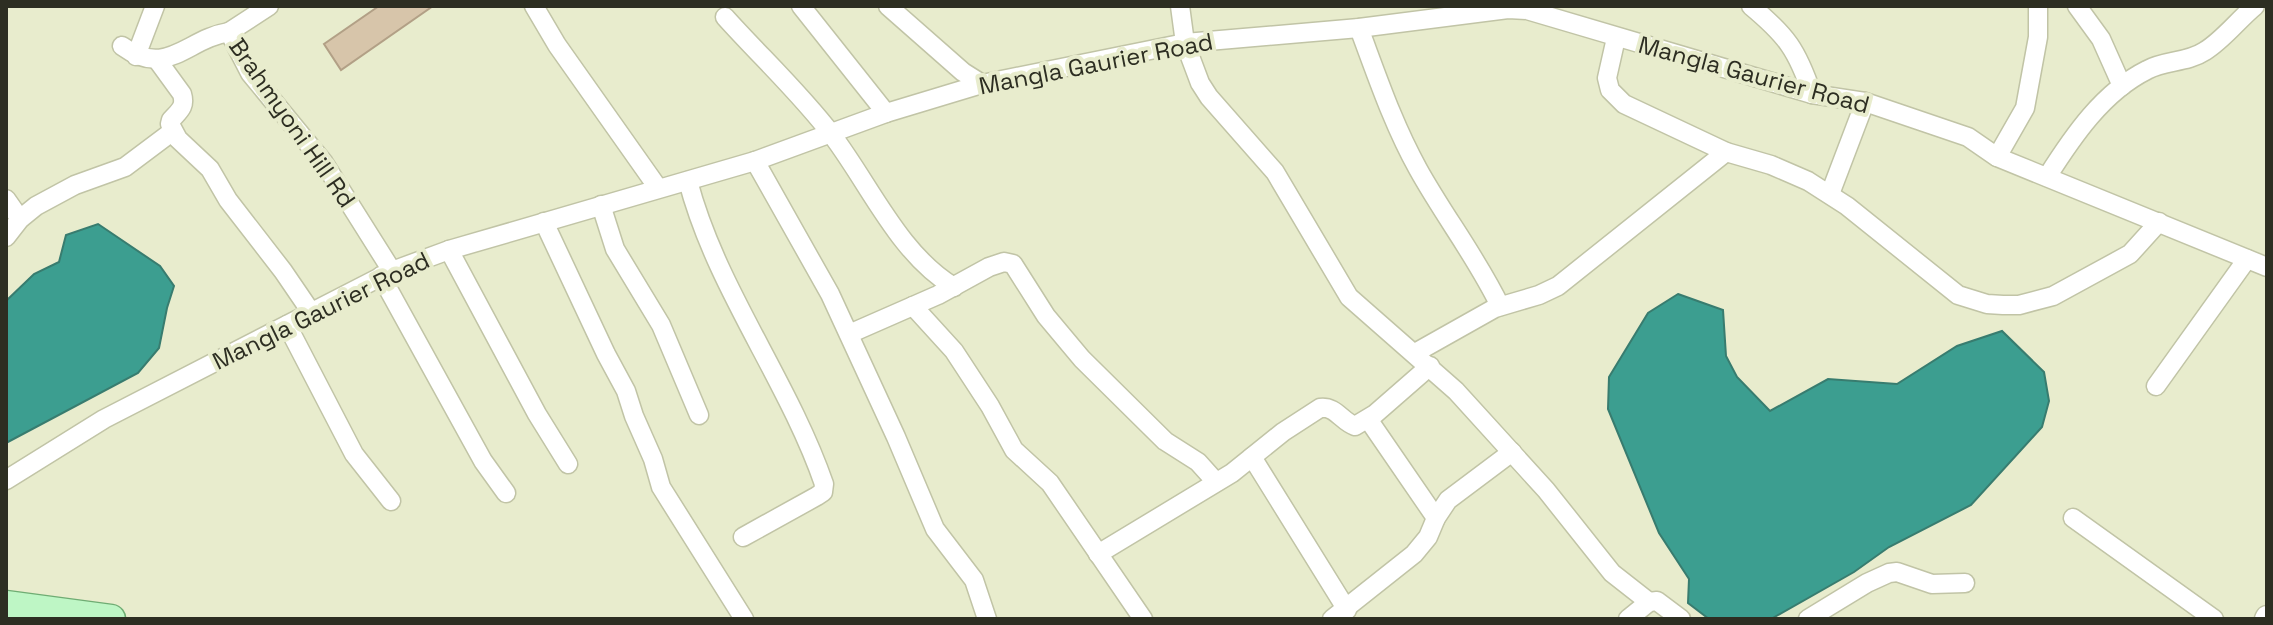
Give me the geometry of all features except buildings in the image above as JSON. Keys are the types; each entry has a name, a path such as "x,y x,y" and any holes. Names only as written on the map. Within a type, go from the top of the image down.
{"main road":[{"path":"6,605 111,619"}],"street":[{"path":"155,6 129,51 158,61 182,94 183,106 170,124 173,131 210,169 228,200 311,312"},
{"path":"229,32 269,6"},
{"path":"534,6 551,37 658,188"},
{"path":"801,6 886,113"},
{"path":"888,6 963,72 982,84"},
{"path":"1180,6 1185,43 1200,83 1275,172 1349,297 1430,366 1546,490 1612,573 1649,602"},
{"path":"1751,6 1787,38 1801,62 1812,94"},
{"path":"1997,157 2025,108 2038,37 2038,6"},
{"path":"2077,6 2101,39 2122,86"},
{"path":"2047,177 2077,133 2122,86 2148,68 2174,64 2199,55 2255,6"},
{"name":"Mangla Gaurier Road","path":"6,480 104,419 386,273 449,250 755,161 886,113 982,84 1185,43 1359,28 1449,11 1527,8 1616,38 1812,94 1865,102 1968,137 1997,157 2267,267"},
{"path":"725,17 831,134 906,242 938,277 954,287"},
{"path":"1359,28 1388,108 1418,169 1467,252 1488,280 1500,306"},
{"name":"Brahmyoni Hill Rd","path":"158,61 213,35 229,32 250,73 324,163 386,273 483,461 506,493"},
{"path":"1616,38 1607,78 1610,90 1624,104 1726,152 1792,173 1830,194 1958,295 1987,304 2033,302 2076,286 2130,254 2159,222"},
{"path":"1830,194 1865,102"},
{"path":"6,237 20,219 36,206 75,185 125,167 173,131"},
{"path":"1415,353 1500,306 1558,286 1726,152"},
{"path":"755,161 830,294 935,529 974,580 987,619"},
{"path":"688,181 708,241 778,381 824,484 823,492 743,537"},
{"path":"6,199 20,219"},
{"path":"601,205 615,249 657,317 699,415"},
{"path":"544,222 626,391 661,487 744,619"},
{"path":"449,250 537,414 568,464"},
{"path":"2156,386 2247,259"},
{"path":"849,334 954,287 989,267 1004,262 1013,264 1046,316 1082,359 1146,424 1165,441 1198,462 1216,482"},
{"path":"913,306 954,351 1014,450 1050,483 1143,619"},
{"path":"287,325 354,454 391,501"},
{"path":"1098,554 1216,482 1320,408 1334,410 1355,426 1368,419 1430,366"},
{"path":"1368,419 1436,518"},
{"path":"1252,457 1339,614 1414,554 1428,537 1436,518 1460,489 1512,452"},
{"path":"2073,518 2214,619"},
{"path":"1808,619 1889,573 1897,572 1943,586 1965,583"},
{"path":"1628,619 1649,602 1657,601 1681,619"}],"water":[{"path":"98,224 160,266 174,286 159,348 138,373 6,443 6,301 34,274 59,262 66,235"},
{"path":"1678,294 1723,310 1726,356 1737,377 1770,411 1828,379 1897,384 1957,346 2002,331 2044,372 2049,401 2042,427 1971,505 1889,547 1854,572 1771,619 1709,619 1688,603 1689,579 1659,533 1608,409 1609,377 1648,313"}]}
